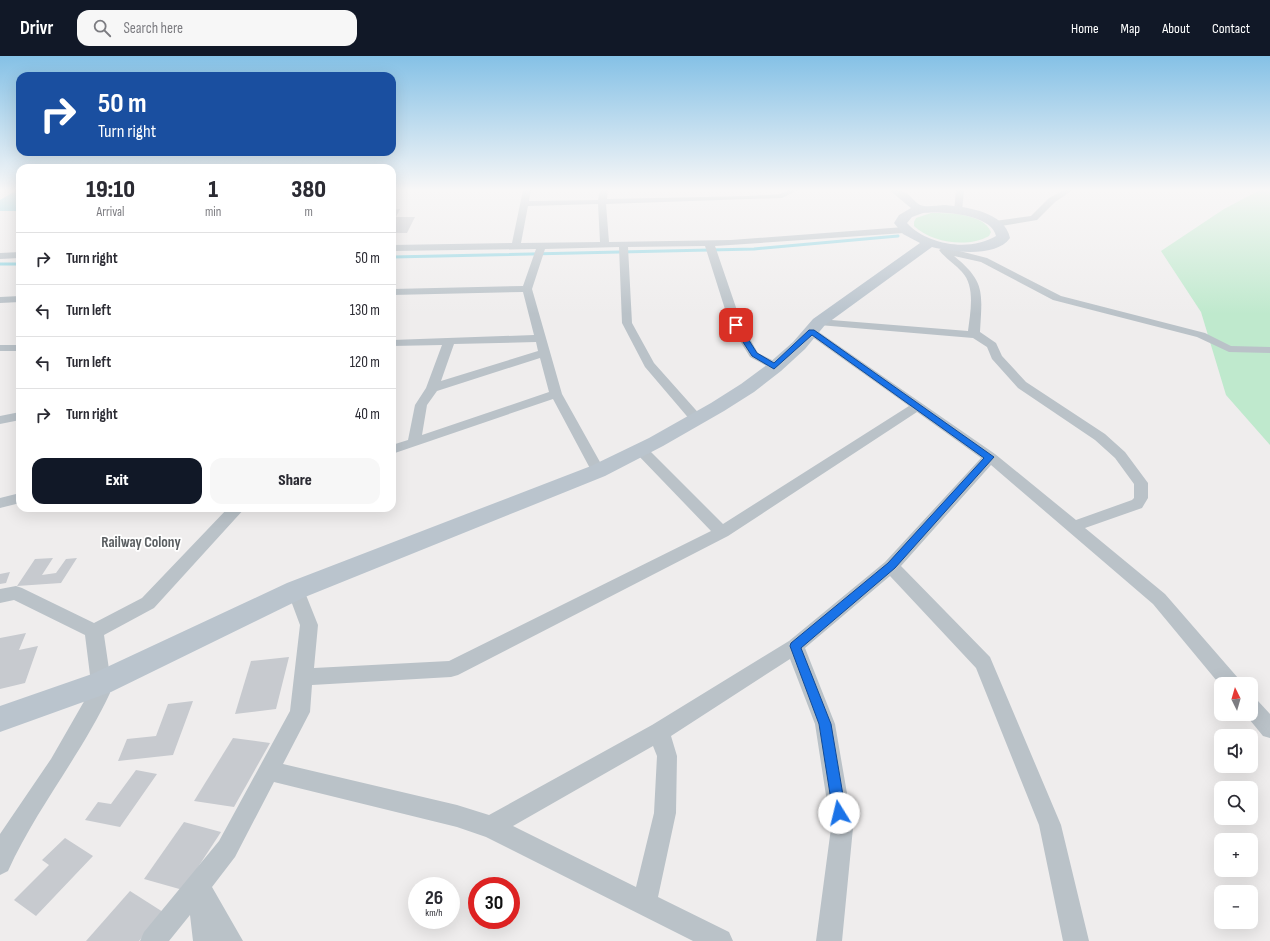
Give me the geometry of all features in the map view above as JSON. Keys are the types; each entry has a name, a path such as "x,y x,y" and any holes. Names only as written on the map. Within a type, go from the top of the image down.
{"street":[{"path":"516,245 519,231"},
{"path":"604,231 605,244"},
{"path":"396,248 709,243 884,231"},
{"path":"906,231 914,237 984,260 1057,298 1100,310 1157,322 1194,333 1229,349 1270,350"},
{"path":"0,719 100,683 296,590 598,471 696,418 758,381 816,327 942,247 980,248 998,242 1002,238 1003,233 1001,231"},
{"path":"709,243 736,325 754,355 774,366"},
{"path":"623,244 627,323 649,364 696,418"},
{"path":"542,245 537,254 527,289 546,353 556,394 598,471"},
{"path":"942,247 949,258 968,272 974,282 974,332 976,335"},
{"path":"0,256 16,255"},
{"path":"396,292 527,289"},
{"path":"0,300 16,299"},
{"path":"816,327 976,335 992,345 996,357 1022,385 1105,441 1120,455 1141,484 1141,498 1137,504 1101,518 1072,526"},
{"path":"816,327 916,407 990,457 1159,599 1225,677"},
{"path":"396,343 541,338"},
{"path":"414,442 421,405 432,388 449,341"},
{"path":"0,348 16,348"},
{"path":"432,388 546,353"},
{"path":"396,449 556,394"},
{"path":"304,676 451,669 722,532 916,407"},
{"path":"0,420 16,417"},
{"path":"640,449 722,532"},
{"path":"490,827 660,732 795,646 891,566 990,457"},
{"path":"0,503 16,499"},
{"path":"94,631 148,603 233,512"},
{"path":"891,566 982,663 1050,825 1076,941"},
{"path":"153,941 228,849 300,712 309,625 296,590"},
{"path":"0,596 16,593 94,631"},
{"path":"0,863 5,843 61,760 100,693 94,631"},
{"path":"795,646 825,724 842,828 829,941"},
{"path":"1258,715 1270,729"},
{"path":"644,904 666,813 667,756 660,732"},
{"path":"269,771 457,816 490,827 720,941"},
{"path":"198,886 206,941"},
{"path":"198,886 230,941"}],"green space":[{"path":"1191,231 1270,231 1270,445 1226,395 1201,312 1161,251"},
{"path":"922,232 991,232 989,236 980,240 961,243 940,240"}],"building":[{"path":"396,231 408,231 407,233 396,233"},
{"path":"53,558 42,575 56,573 66,559 77,558 61,583 17,586 35,559"},
{"path":"10,572 6,583 0,584 0,574"},
{"path":"26,633 19,650 38,646 25,683 0,689 0,638"},
{"path":"289,657 276,709 235,714 251,661"},
{"path":"193,701 173,755 118,761 127,739 156,736 168,704"},
{"path":"233,738 270,743 234,807 194,801"},
{"path":"136,770 157,774 120,827 85,820 98,802 111,804"},
{"path":"184,822 221,832 183,890 144,879"},
{"path":"65,838 93,856 36,916 14,900 49,865 42,860"},
{"path":"130,891 163,912 139,941 86,941"}],"waterway":[{"path":"396,257 754,249 898,236"},
{"path":"0,264 16,264"}],"district":[{"name":"Railway Colony","path":"141,542"}],"route":[{"path":"736,325 754,355 774,366 812,332 916,407 990,457 891,566 795,646 825,724 839,813"}]}
